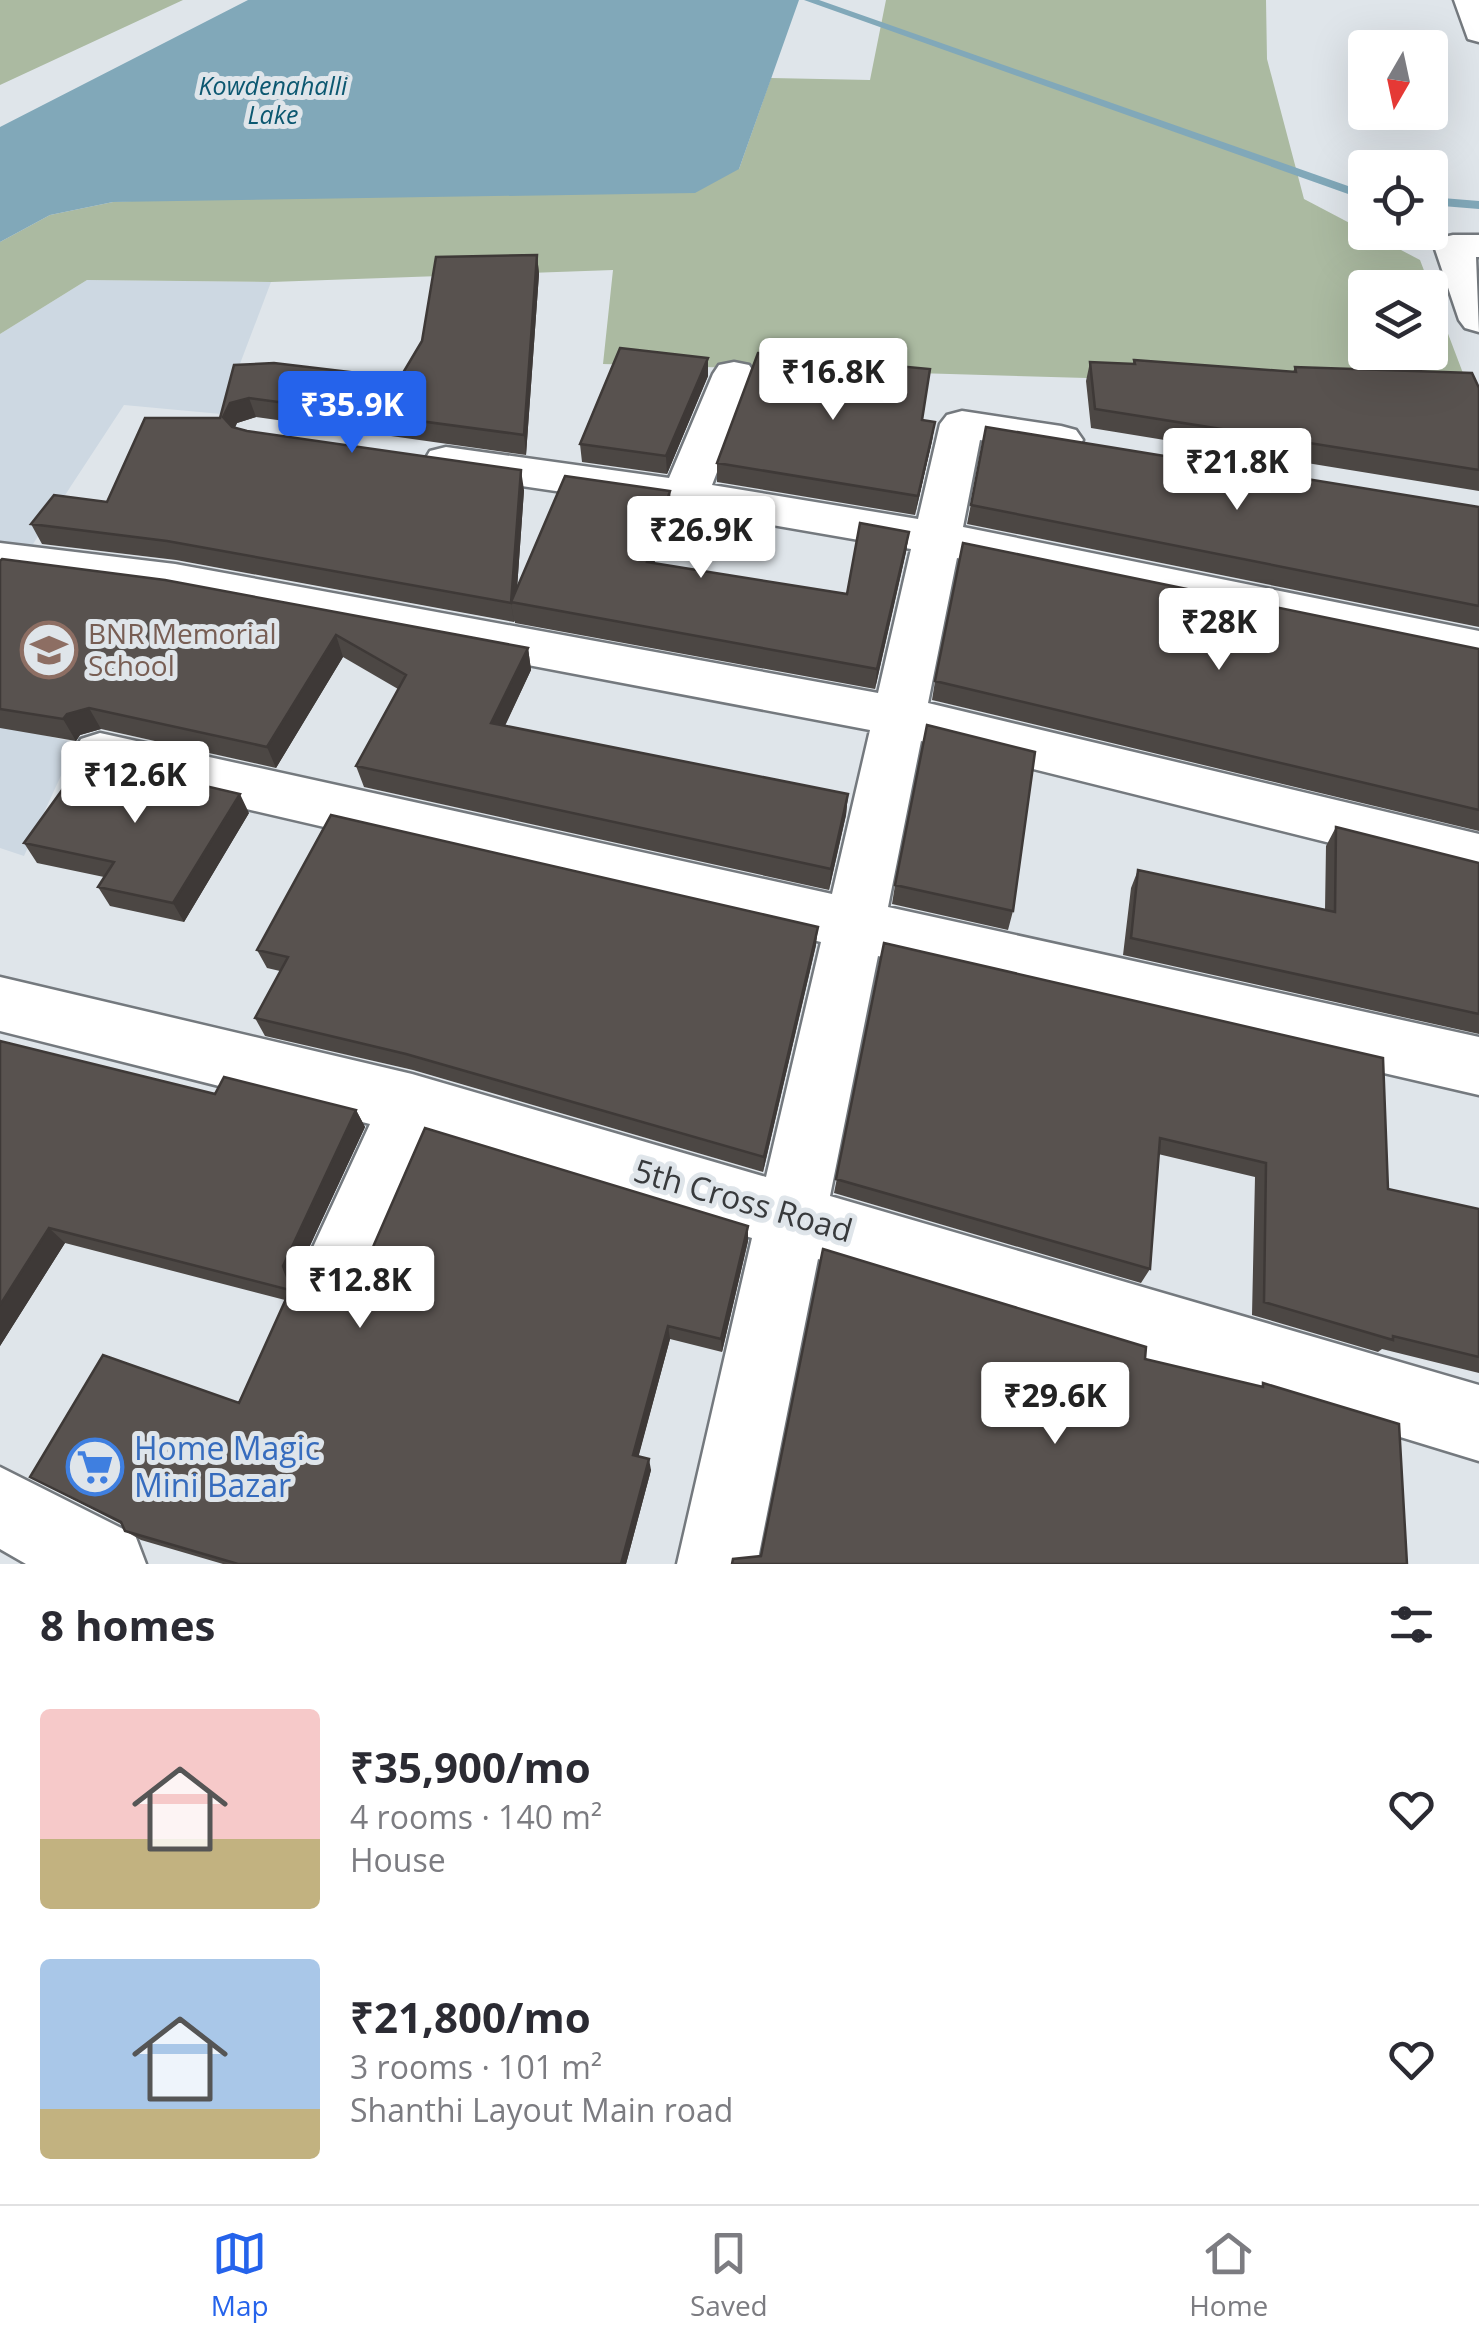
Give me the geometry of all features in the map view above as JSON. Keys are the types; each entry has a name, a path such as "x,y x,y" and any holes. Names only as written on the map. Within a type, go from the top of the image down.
{"street":[{"path":"1467,2 1479,34"},
{"path":"1479,246 1452,246 1479,320"},
{"path":"685,495 734,374"},
{"path":"717,1564 962,424 1096,446"},
{"path":"412,456 685,495 938,538 1479,648"},
{"path":"0,559 175,581 899,716 1479,857"},
{"path":"100,754 1479,1066"},
{"name":"5th Cross Road","path":"0,1004 412,1104 1479,1422"},
{"path":"333,1282 412,1104"},
{"path":"0,1506 106,1564"}],"shaded area":[{"name":"BNR Memorial School","path":"87,280 271,282 221,414 124,405 33,544 156,565 39,734 76,743 24,856 0,848 0,334"}],"green space":[{"path":"0,0 183,0 0,85"},
{"path":"886,0 1266,0 1267,59 1304,199 1348,222 1348,250 1401,250 1420,260 1424,270 1348,270 1348,370 1448,370 1448,334 1469,389 603,364 613,270 271,282 87,280 0,334 0,242 50,215 113,202 739,169 771,78 870,80"}],"water":[{"name":"Kowdenahalli Lake","path":"248,0 799,0 739,169 695,193 113,202 50,215 0,242 0,127"}],"building":[{"path":"537,255 524,435 249,398 230,403 223,417 232,427 247,431 521,470 511,603 167,541 31,524 54,495 107,502 145,418 220,418 234,365 274,363 400,378 422,341 436,257"},
{"path":"620,348 708,358 666,456 580,444"},
{"path":"758,353 930,369 922,420 935,422 918,496 717,463"},
{"path":"1134,360 1296,372 1295,367 1472,373 1479,388 1479,470 1095,409 1090,362 1135,364"},
{"path":"986,427 1479,507 1479,606 971,505"},
{"path":"565,476 670,491 647,562 847,594 860,523 909,532 877,669 511,602"},
{"path":"963,543 1479,649 1479,810 935,681"},
{"path":"2,559 165,580 528,648 491,723 848,794 831,869 356,766 406,675 336,635 267,747 89,708 67,714 63,719 0,709"},
{"path":"927,725 1035,752 1013,911 895,885"},
{"path":"85,758 240,794 173,903 98,887 114,862 24,843"},
{"path":"331,815 818,927 764,1157 406,1054 255,1018 288,957 257,950"},
{"path":"1336,827 1479,863 1479,1014 1131,938 1138,870 1335,912"},
{"path":"884,943 1383,1058 1388,1189 1479,1209 1479,1357 1393,1336 1393,1340 1264,1302 1266,1163 1160,1138 1150,1269 836,1179"},
{"path":"0,1041 215,1094 224,1077 356,1110 283,1266 294,1295 322,1308 352,1295 425,1128 748,1226 721,1339 668,1326 633,1455 649,1459 621,1564 238,1564 125,1531 121,1522 30,1477 103,1355 239,1403 290,1290 49,1228 0,1305"},
{"path":"823,1249 1146,1347 1145,1359 1263,1387 1263,1383 1399,1424 1407,1564 732,1564 733,1559 761,1556"}],"waterway":[{"path":"809,0 1348,190"},
{"path":"1448,202 1479,205"}],"place":[{"name":"BNR Memorial School","path":"49,650"},
{"name":"Home Magic Mini Bazar","path":"95,1467"}]}
